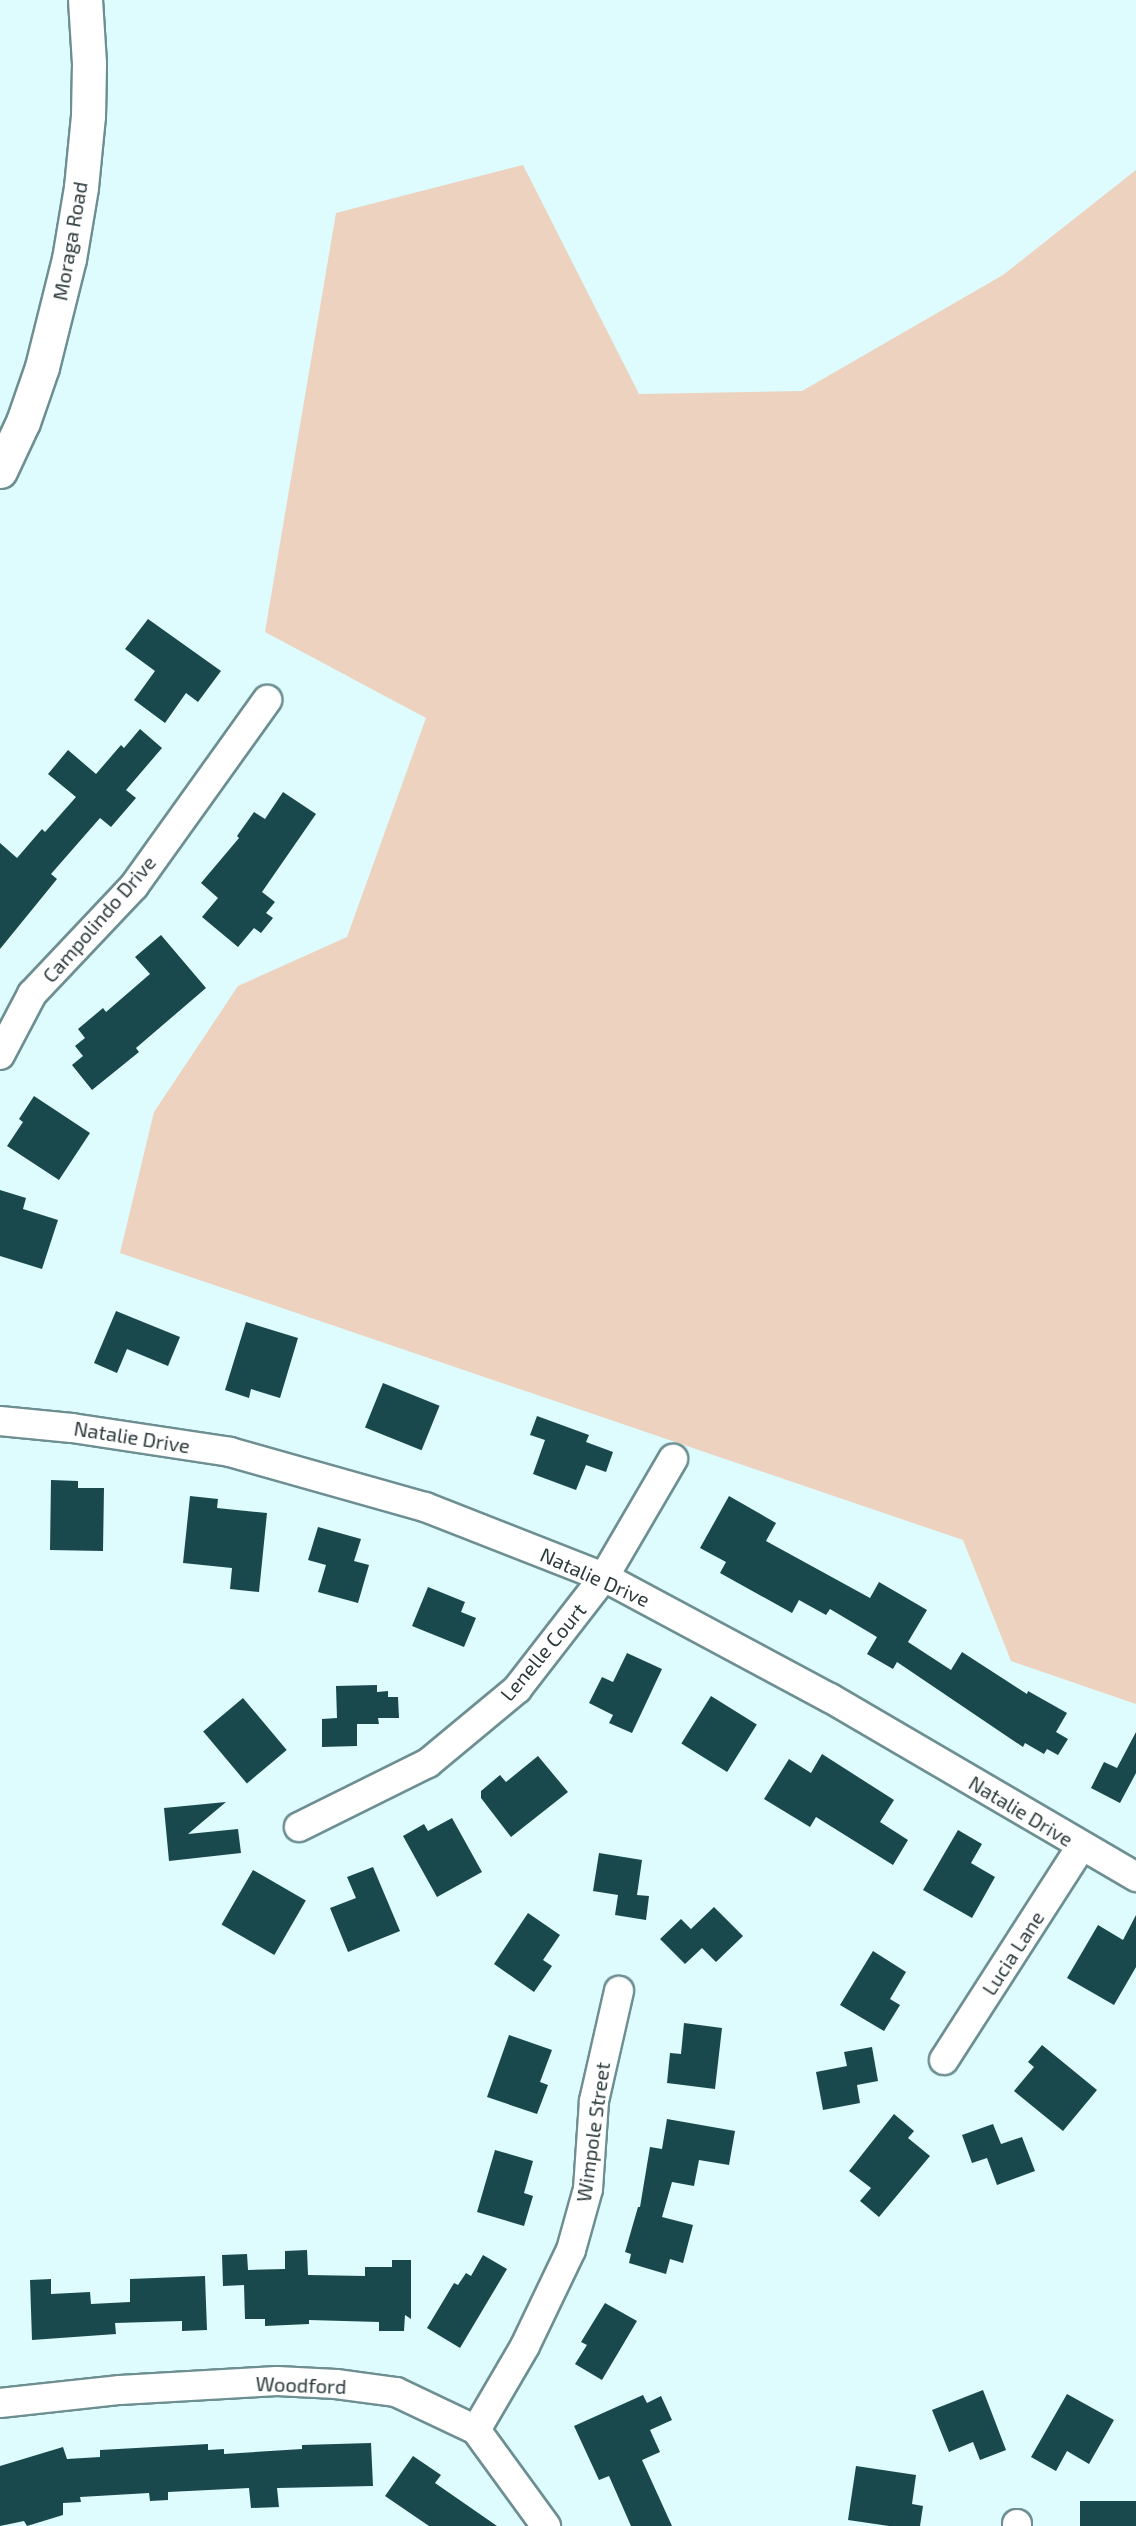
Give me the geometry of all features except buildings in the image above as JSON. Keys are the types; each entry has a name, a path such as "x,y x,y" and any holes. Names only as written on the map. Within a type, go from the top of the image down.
{"main road":[{"name":"Moraga Road","path":"0,471 23,422 42,367 69,259 81,187 88,116 89,63 85,0"}],"street":[{"name":"Campolindo Drive","path":"0,1055 32,994 134,886 267,700"},
{"name":"Natalie Drive","path":"0,1421 72,1428 230,1452 425,1507 604,1577 830,1698 1081,1847 1136,1877"},
{"name":"Lenelle Court","path":"299,1827 420,1768 473,1728 517,1689 604,1577 673,1460"},
{"name":"Lucia Lane","path":"944,2060 1081,1847"},
{"name":"Wimpole Street","path":"476,2430 525,2346 571,2250 588,2189 594,2101 619,1991"},
{"name":"Woodford","path":"0,2403 131,2389 277,2381 336,2384 396,2392 476,2430 546,2526"}],"shaded area":[{"path":"523,165 639,394 802,391 1003,275 1136,170 1136,1704 1011,1661 963,1540 120,1253 154,1112 238,986 347,937 426,718 265,632 336,213"}]}
